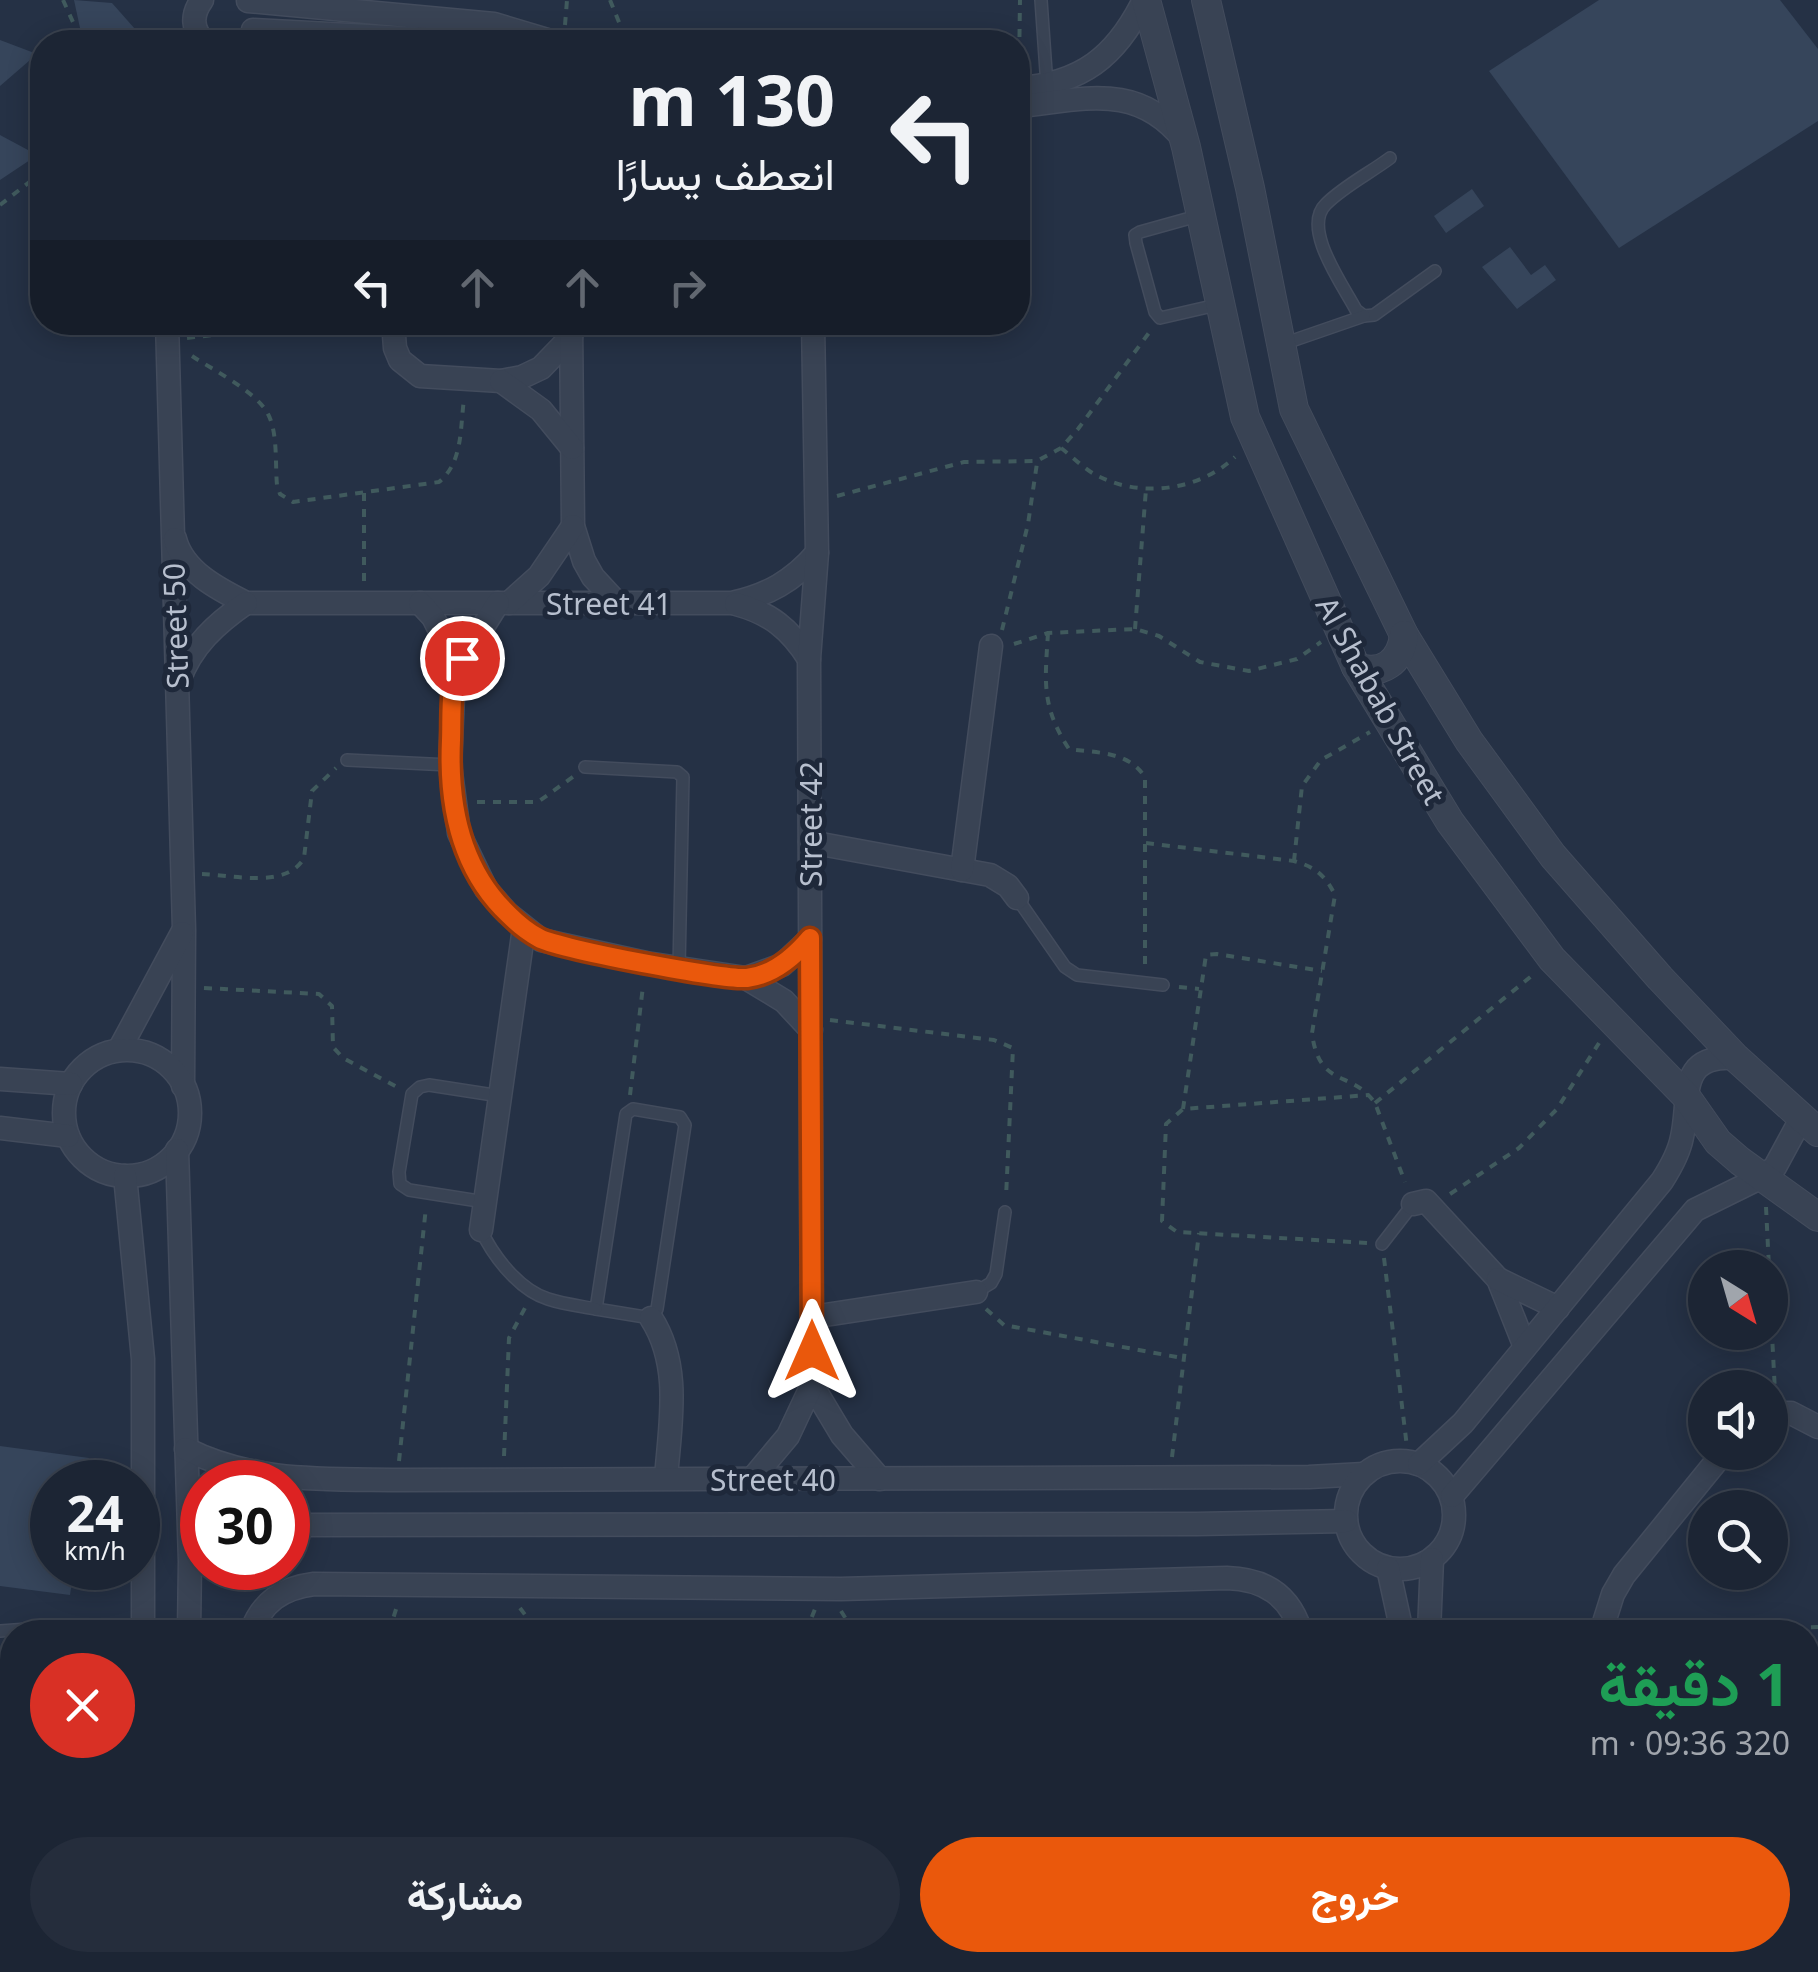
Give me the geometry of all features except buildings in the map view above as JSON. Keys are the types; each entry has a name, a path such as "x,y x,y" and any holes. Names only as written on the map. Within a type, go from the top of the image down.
{"street":[{"path":"247,0 254,15 250,30"},
{"path":"247,0 449,30"},
{"path":"1030,87 1046,86 1084,71 1104,57 1121,40 1145,0"},
{"name":"Al Shabab Street","path":"1145,0 1184,140 1253,441 1356,668 1450,822 1552,959 1685,1095 1718,1142 1818,1217"},
{"name":"Al Shabab Street","path":"1206,0 1250,188 1294,409 1404,635 1470,740 1553,856 1736,1058 1810,1125"},
{"path":"196,30 194,18 200,1"},
{"path":"1030,105 1106,97 1130,100 1151,108 1170,122 1184,140"},
{"name":"Street 50","path":"167,335 184,930 183,1086"},
{"path":"394,335 395,348 409,370 420,376 501,381 540,368 567,335"},
{"path":"571,335 573,526 584,561 617,603"},
{"name":"Street 42","path":"752,1480 788,1436 812,1385 810,658 816,553 814,335"},
{"path":"501,381 541,410 572,448"},
{"path":"172,526 178,551 197,572 246,603 202,640 185,663 177,689"},
{"path":"454,673 503,603 545,568 573,526"},
{"name":"Street 41","path":"732,603 771,591 788,581 816,553"},
{"name":"Street 41","path":"246,603 732,603 756,609 778,621 810,658"},
{"path":"420,603 444,634 454,673 452,802 458,832 486,890 541,940 646,963 746,978 784,1001 810,1024"},
{"path":"1356,668 1367,671 1389,665 1403,647 1404,635"},
{"path":"962,870 991,648"},
{"path":"810,842 990,875 1008,886 1017,898"},
{"path":"481,1230 524,928"},
{"path":"119,1050 184,930"},
{"path":"746,978 782,965 810,938"},
{"path":"119,1050 150,1054 164,1062 188,1098 188,1126 177,1150 154,1169 125,1176 110,1174 85,1160 68,1136 64,1110 71,1084 90,1062 119,1050"},
{"path":"1414,1462 1463,1423 1662,1181 1682,1140 1685,1095 1696,1070 1721,1057 1736,1058"},
{"path":"0,1080 71,1084"},
{"path":"1452,1496 1695,1210 1764,1176 1810,1125"},
{"path":"0,1128 68,1136"},
{"path":"177,1150 187,1460"},
{"path":"125,1176 143,1359 142,1620"},
{"path":"1662,1181 1695,1210"},
{"path":"1422,1205 1498,1278 1558,1308"},
{"path":"1498,1278 1525,1347"},
{"path":"812,1317 976,1292"},
{"path":"651,1318 670,1357 672,1378 666,1478"},
{"path":"812,1385 842,1435 880,1479"},
{"path":"1788,1413 1818,1427"},
{"name":"Street 40","path":"186,1448 204,1460"},
{"path":"1385,1462 1414,1462 1439,1476 1452,1496 1452,1531 1432,1559 1418,1566 1388,1568 1360,1551 1346,1521 1350,1496 1364,1474 1385,1462"},
{"path":"1605,1620 1624,1576 1709,1470"},
{"name":"Street 40","path":"310,1478 752,1480 1364,1474"},
{"name":"Street 40","path":"310,1525 1346,1521"},
{"path":"1429,1620 1432,1559"},
{"path":"1388,1568 1399,1620"},
{"path":"255,1620 280,1593 314,1584 841,1589 1247,1578 1266,1584 1282,1596 1297,1620"},
{"path":"190,1620 193,1590"}],"lane":[{"path":"1041,0 1046,86"},
{"path":"1364,316 1356,310 1320,242 1317,222 1325,204 1390,158"},
{"path":"1201,214 1135,235 1155,312 1160,318 1221,304"},
{"path":"1281,344 1374,315 1434,271"},
{"path":"346,760 450,765"},
{"path":"585,767 677,772 683,777 678,968"},
{"path":"1017,898 1065,966 1078,975 1163,985"},
{"path":"485,1202 409,1190 400,1184 412,1094 429,1086 500,1096"},
{"path":"481,1230 492,1254 535,1294 548,1300 596,1309 651,1318 657,1309 685,1125 680,1116 628,1110 596,1309"},
{"path":"1382,1244 1422,1205"},
{"path":"976,1292 991,1283 996,1274 1005,1212"}],"path":[{"path":"63,0 77,30"},
{"path":"561,30 567,0"},
{"path":"610,0 621,30"},
{"path":"1019,30 1020,0"},
{"path":"0,206 30,182"},
{"path":"816,501 964,462 1038,462 1061,448 1160,318"},
{"path":"172,335 258,401 268,414 280,494 293,502 439,482 451,471 457,456 466,380"},
{"path":"1061,448 1099,477 1146,489 1199,480 1223,468 1253,441"},
{"path":"991,648 999,639 1014,586 1038,462"},
{"path":"1135,629 1146,489"},
{"path":"364,493 364,603"},
{"path":"991,648 1048,633 1135,629 1158,636 1200,662 1249,670 1297,659 1338,630"},
{"path":"1048,633 1044,690 1054,726 1068,749 1118,756 1136,765 1145,778 1145,983"},
{"path":"1294,861 1302,786 1321,760 1387,723"},
{"path":"182,873 282,876 299,867 304,858 312,791 346,760"},
{"path":"452,802 538,802 585,767"},
{"path":"1146,844 1294,861 1312,866 1326,878 1334,894 1312,1033 1314,1049 1323,1069 1369,1095 1375,1103 1422,1205 1519,1148 1558,1109 1612,1022"},
{"path":"1182,1110 1206,955 1322,971"},
{"path":"1375,1103 1552,959"},
{"path":"628,1110 646,963"},
{"path":"1163,985 1199,989"},
{"path":"184,988 319,994 332,1006 333,1047 342,1058 412,1094"},
{"path":"810,1024 994,1040 1013,1048 1005,1212"},
{"path":"1369,1095 1182,1110 1166,1124 1162,1222 1177,1232 1382,1244 1414,1462"},
{"path":"1764,1176 1767,1250"},
{"path":"397,1480 428,1193"},
{"path":"1170,1478 1199,1233"},
{"path":"976,1292 988,1312 1004,1325 1184,1358"},
{"path":"503,1480 509,1338 516,1320 535,1294"}],"route":[{"path":"462,658 454,673 450,765 458,832 486,890 524,928 541,940 646,963 746,978 782,965 810,938 812,1351"}]}
